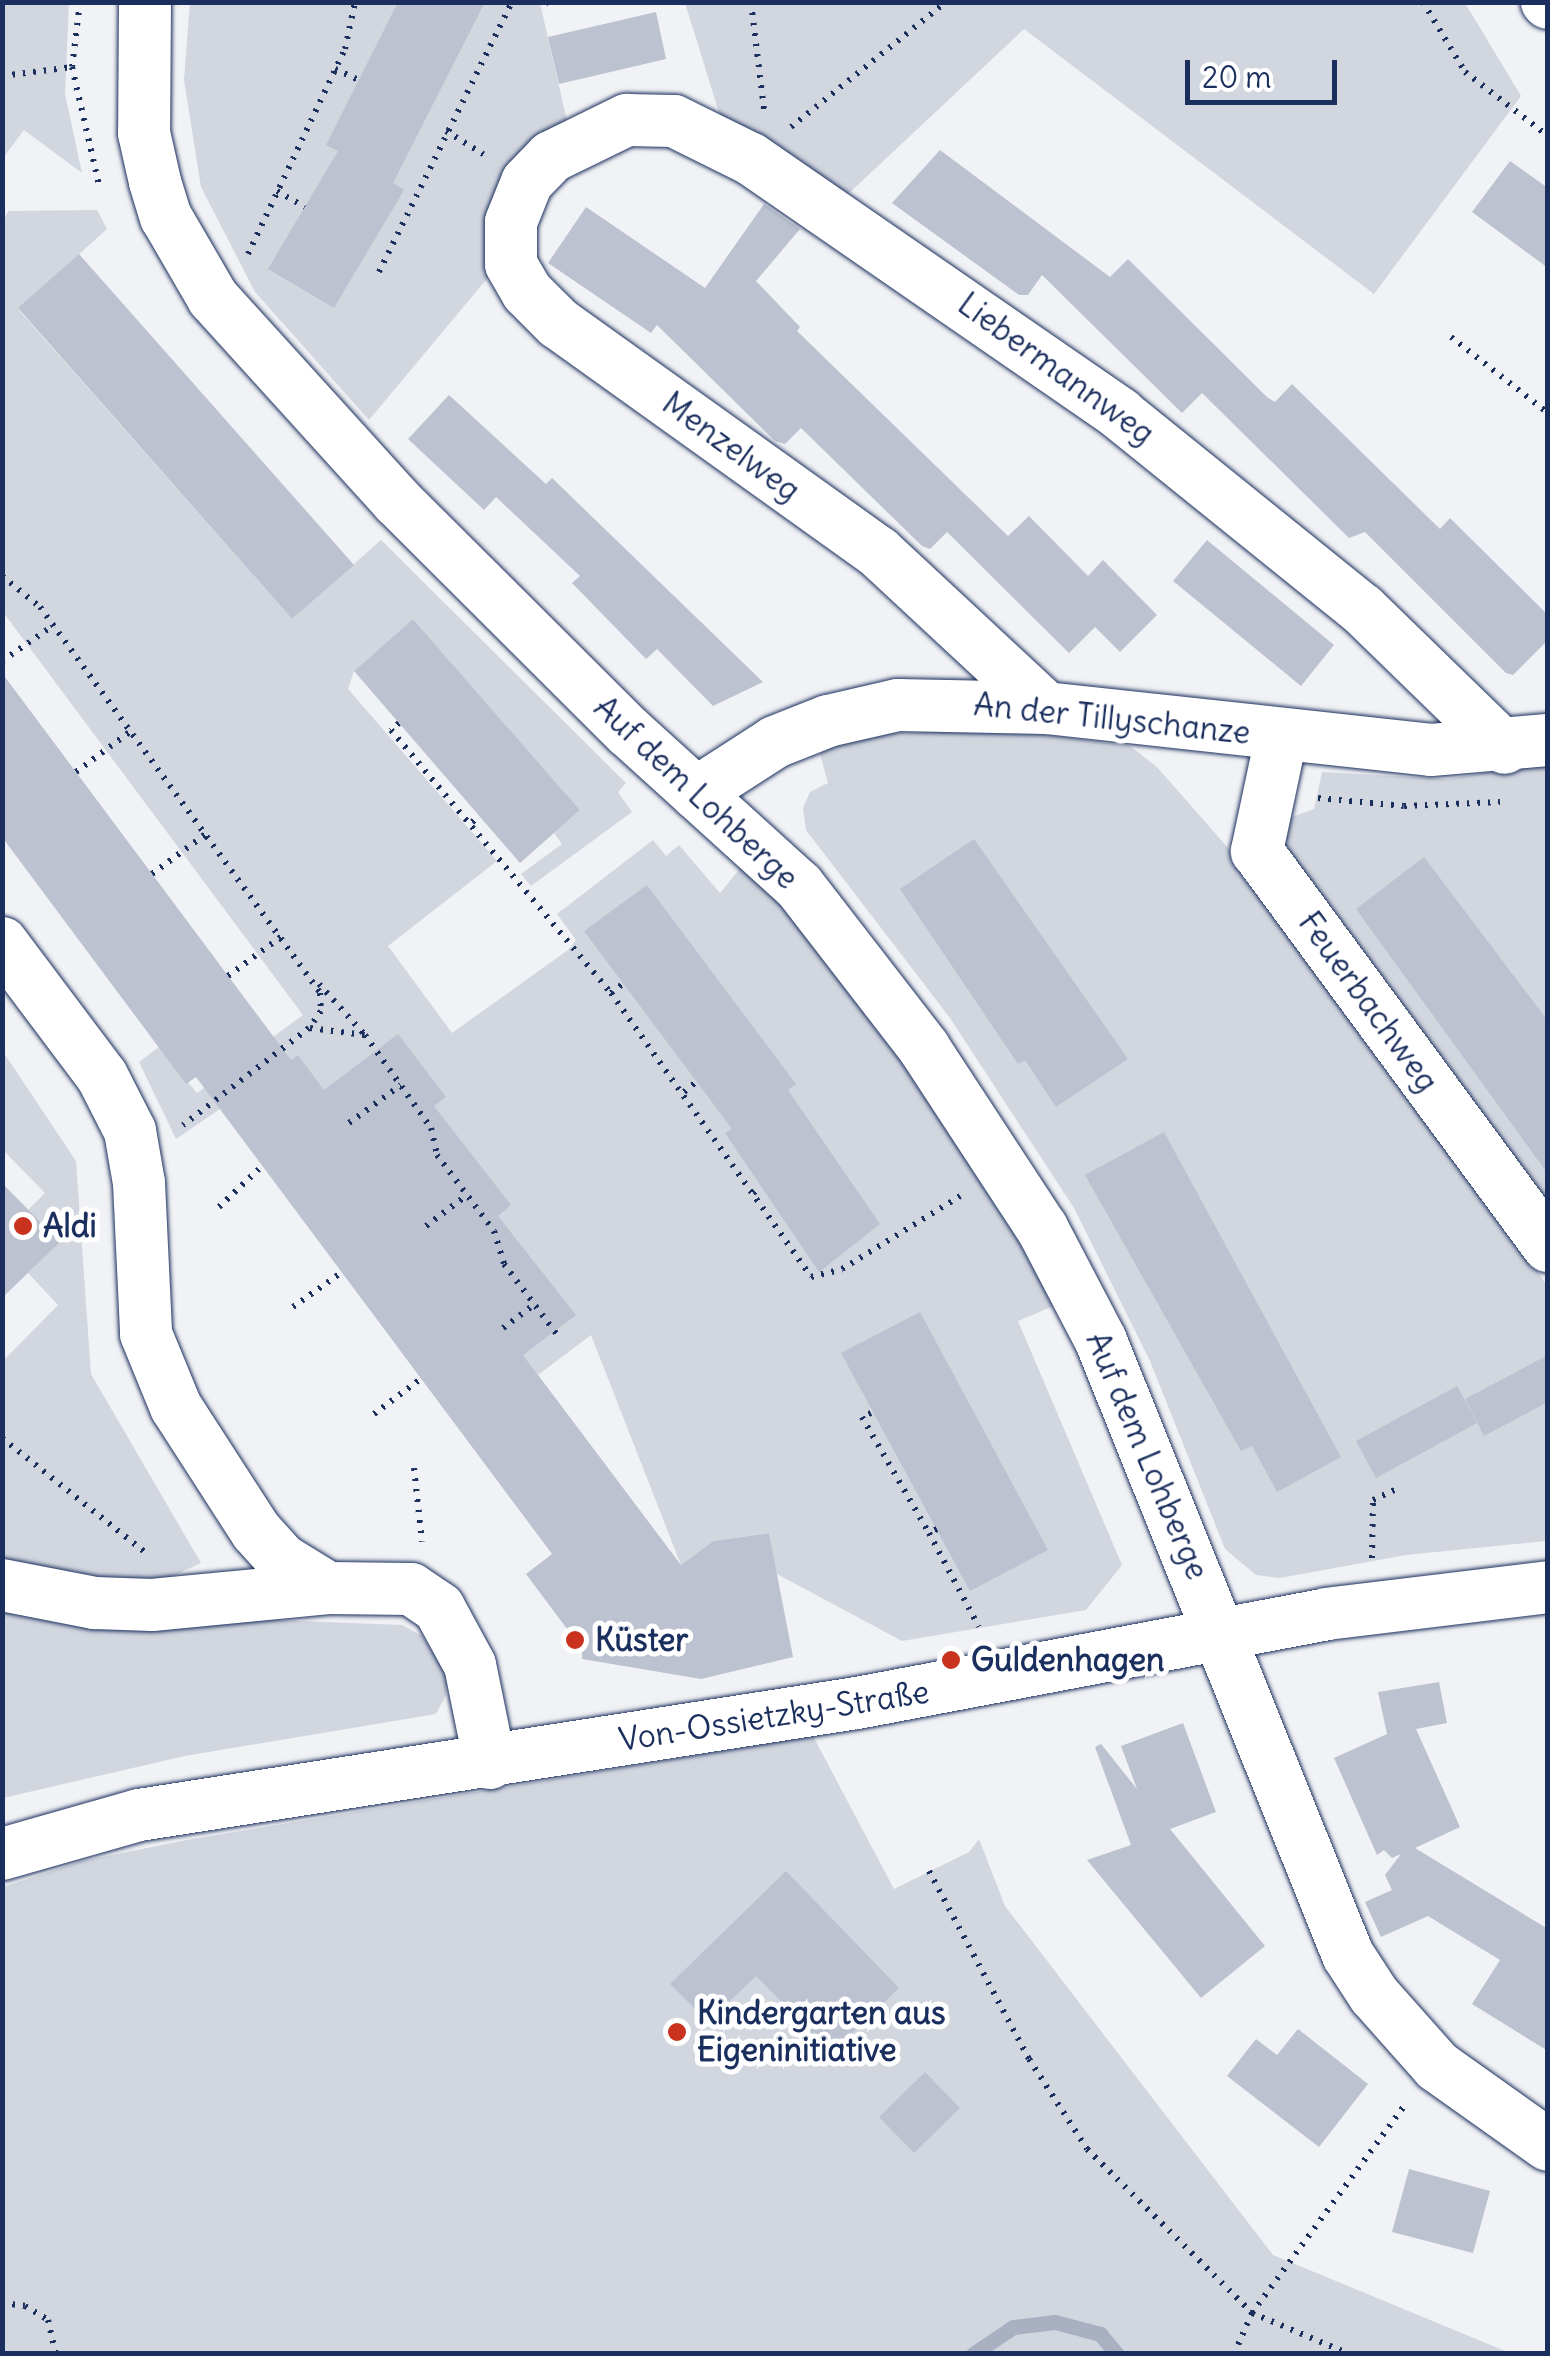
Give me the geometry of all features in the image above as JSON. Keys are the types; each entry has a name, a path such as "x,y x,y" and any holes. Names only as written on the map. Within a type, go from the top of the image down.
{"street":[{"name":"Auf dem Lohberge","path":"145,2 144,133 155,182 166,217 212,298 397,501 809,900 924,1048 1042,1228 1101,1341 1222,1635"},
{"name":"Liebermannweg","path":"551,157 626,120 674,122 760,152 1135,426 1526,744"},
{"name":"Menzelweg","path":"551,157 527,182 511,222 511,264 527,292 558,323 878,552 1046,708"},
{"name":"An der Tillyschanze","path":"696,793 775,742 828,721 898,705 1046,708 1281,738 1431,750 1526,744"},
{"name":"Feuerbachweg","path":"1281,738 1257,851 1548,1246"},
{"path":"2,943 102,1076 130,1131 139,1183 146,1334 164,1387 267,1546 328,1588"},
{"path":"2,1585 95,1602 152,1605 328,1588 420,1594 448,1620 466,1655 490,1762"},
{"name":"Von-Ossietzky-Straße","path":"2,1854 139,1815 1005,1677 1222,1635 1548,1587"},
{"path":"1222,1635 1348,1955 1374,1995 1438,2066 1548,2145"}],"path":[{"path":"80,2 72,68 100,189"},
{"path":"212,298 246,258 336,69 355,2"},
{"path":"379,272 512,2"},
{"path":"750,2 760,152"},
{"path":"760,152 946,2"},
{"path":"1422,2 1466,72 1548,136"},
{"path":"2,76 72,68"},
{"path":"336,69 359,80"},
{"path":"446,131 455,137"},
{"path":"278,191 304,206"},
{"path":"1451,336 1548,413"},
{"path":"2,576 54,625 315,980 365,1035 432,1128 437,1155 558,1336"},
{"path":"2,661 54,625"},
{"path":"399,723 391,730 472,822 610,994 684,1092 811,1276 842,1269 960,1196"},
{"path":"76,772 130,730"},
{"path":"1270,791 1404,806 1511,800"},
{"path":"472,822 480,816"},
{"path":"152,874 207,833"},
{"path":"228,976 282,936"},
{"path":"176,1131 309,1028 320,1011 315,980"},
{"path":"610,994 624,984"},
{"path":"309,1028 365,1035"},
{"path":"684,1092 697,1081"},
{"path":"349,1123 401,1085"},
{"path":"218,1207 262,1166"},
{"path":"753,1193 761,1187"},
{"path":"426,1226 467,1195"},
{"path":"294,1307 342,1272"},
{"path":"503,1328 534,1305"},
{"path":"374,1414 422,1378"},
{"path":"872,1413 862,1417 933,1531 1005,1677"},
{"path":"2,1438 163,1567"},
{"path":"414,1468 420,1594"},
{"path":"1374,1500 1401,1487"},
{"path":"929,1872 1029,2059 1087,2148 1252,2313 1348,2354"},
{"path":"1234,2354 1252,2313 1438,2066"},
{"path":"2,2303 24,2306 48,2320 56,2354"}],"shaded area":[{"path":"3,2 69,3 65,94 82,173 24,130 3,158"},
{"path":"190,2 540,3 567,121 495,269 369,420 255,292 201,187 184,80"},
{"path":"685,3 1465,3 1521,96 1374,294 1024,29 846,196 720,116"},
{"path":"97,210 107,229 18,309 292,619 381,540 626,783 618,792 632,812 531,886 521,874 562,844 554,833 580,810 413,619 354,671 348,689 497,861 388,946 452,1033 568,950 576,940 557,914 653,840 666,856 679,845 720,893 743,865 781,902 904,1059 991,1185 1058,1304 1018,1321 1122,1565 1086,1610 902,1641 777,1574 768,1533 713,1541 681,1565 591,1335 538,1375 298,1056 176,1139 139,1062 159,1047 197,1093 303,1015 3,612 3,219 9,211"},
{"path":"1002,729 1130,746 1157,767 1236,857 1516,1236 1547,1286 1547,1541 1406,1555 1280,1578 1256,1575 1225,1549 1150,1361 1074,1208 950,1018 806,830 803,808 810,792 828,783 820,754 835,745 879,734"},
{"path":"1547,763 1547,1206 1280,853 1289,818 1314,809 1322,772 1447,779"},
{"path":"2,1050 76,1161 91,1374 201,1563 166,1579 248,1619 402,1625 422,1636 447,1671 446,1695 436,1714 185,1756 3,1798 3,1361 58,1305 28,1273 59,1242 28,1210 45,1193 3,1150"},
{"path":"813,1736 894,1889 969,1852 979,1839 1005,1906 1273,2255 1510,2353 3,2354 3,1887 82,1861 187,1840"}],"building":[{"path":"398,2 485,2 393,183 404,190 334,308 268,269 338,151 326,145"},
{"path":"656,12 666,59 559,84 548,37"},
{"path":"940,150 1110,277 1128,259 1267,397 1275,402 1292,384 1440,529 1450,518 1548,615 1548,640 1513,675 1506,673 1365,532 1349,538 1202,393 1182,413 1042,275 1028,295 1019,295 892,203"},
{"path":"1510,161 1548,188 1548,268 1472,212"},
{"path":"764,204 800,229 756,281 800,327 797,331 1008,536 1029,516 1088,576 1103,560 1157,615 1120,652 1095,627 1069,653 947,532 930,549 922,546 801,428 785,444 775,441 657,325 651,333 548,263 586,207 705,288"},
{"path":"79,254 354,565 292,619 18,308"},
{"path":"449,395 546,484 552,478 763,682 713,706 657,649 646,659 572,583 580,576 496,497 484,510 408,439"},
{"path":"1207,540 1334,645 1301,686 1173,581"},
{"path":"413,619 580,810 520,863 354,671"},
{"path":"2,673 291,1060 298,1055 324,1090 398,1034 446,1097 434,1106 511,1205 498,1216 576,1315 523,1355 681,1565 713,1541 769,1533 793,1657 701,1679 582,1659 582,1649 526,1574 552,1554 196,1077 186,1084 2,837"},
{"path":"974,839 1128,1059 1056,1107 1025,1060 1018,1064 900,889"},
{"path":"1424,857 1548,1021 1548,1174 1356,909"},
{"path":"647,885 796,1084 788,1090 880,1224 819,1272 725,1133 732,1129 584,931"},
{"path":"1164,1132 1341,1457 1277,1492 1252,1446 1241,1451 1085,1175"},
{"name":"Aldi","path":"2,1183 60,1242 2,1298"},
{"path":"920,1312 1048,1550 970,1591 841,1353"},
{"path":"1548,1355 1548,1402 1484,1436 1465,1399"},
{"path":"1457,1386 1477,1423 1376,1478 1356,1441"},
{"path":"1439,1682 1447,1723 1416,1729 1460,1827 1415,1848 1548,1929 1548,2051 1472,2004 1500,1960 1428,1916 1381,1937 1365,1902 1392,1890 1385,1875 1401,1854 1392,1858 1384,1850 1377,1855 1334,1758 1387,1734 1378,1692"},
{"path":"1183,1723 1216,1812 1170,1829 1265,1946 1201,1998 1087,1860 1131,1845 1095,1747 1101,1744 1137,1789 1121,1746"},
{"path":"786,1871 899,1988 832,2053 756,1976 708,2022 670,1984"},
{"path":"1298,2029 1368,2084 1319,2147 1227,2076 1256,2039 1277,2055"},
{"path":"925,2072 960,2108 914,2153 879,2117"},
{"path":"1409,2169 1490,2191 1473,2253 1392,2232"}],"waterway":[{"path":"973,2354 1013,2327 1055,2322 1100,2334 1117,2354"}],"place":[{"name":"Aldi","path":"23,1226"},
{"name":"Küster","path":"575,1640"},
{"name":"Guldenhagen","path":"951,1660"},
{"name":"Kindergarten aus Eigeninitiative","path":"677,2032"}]}
